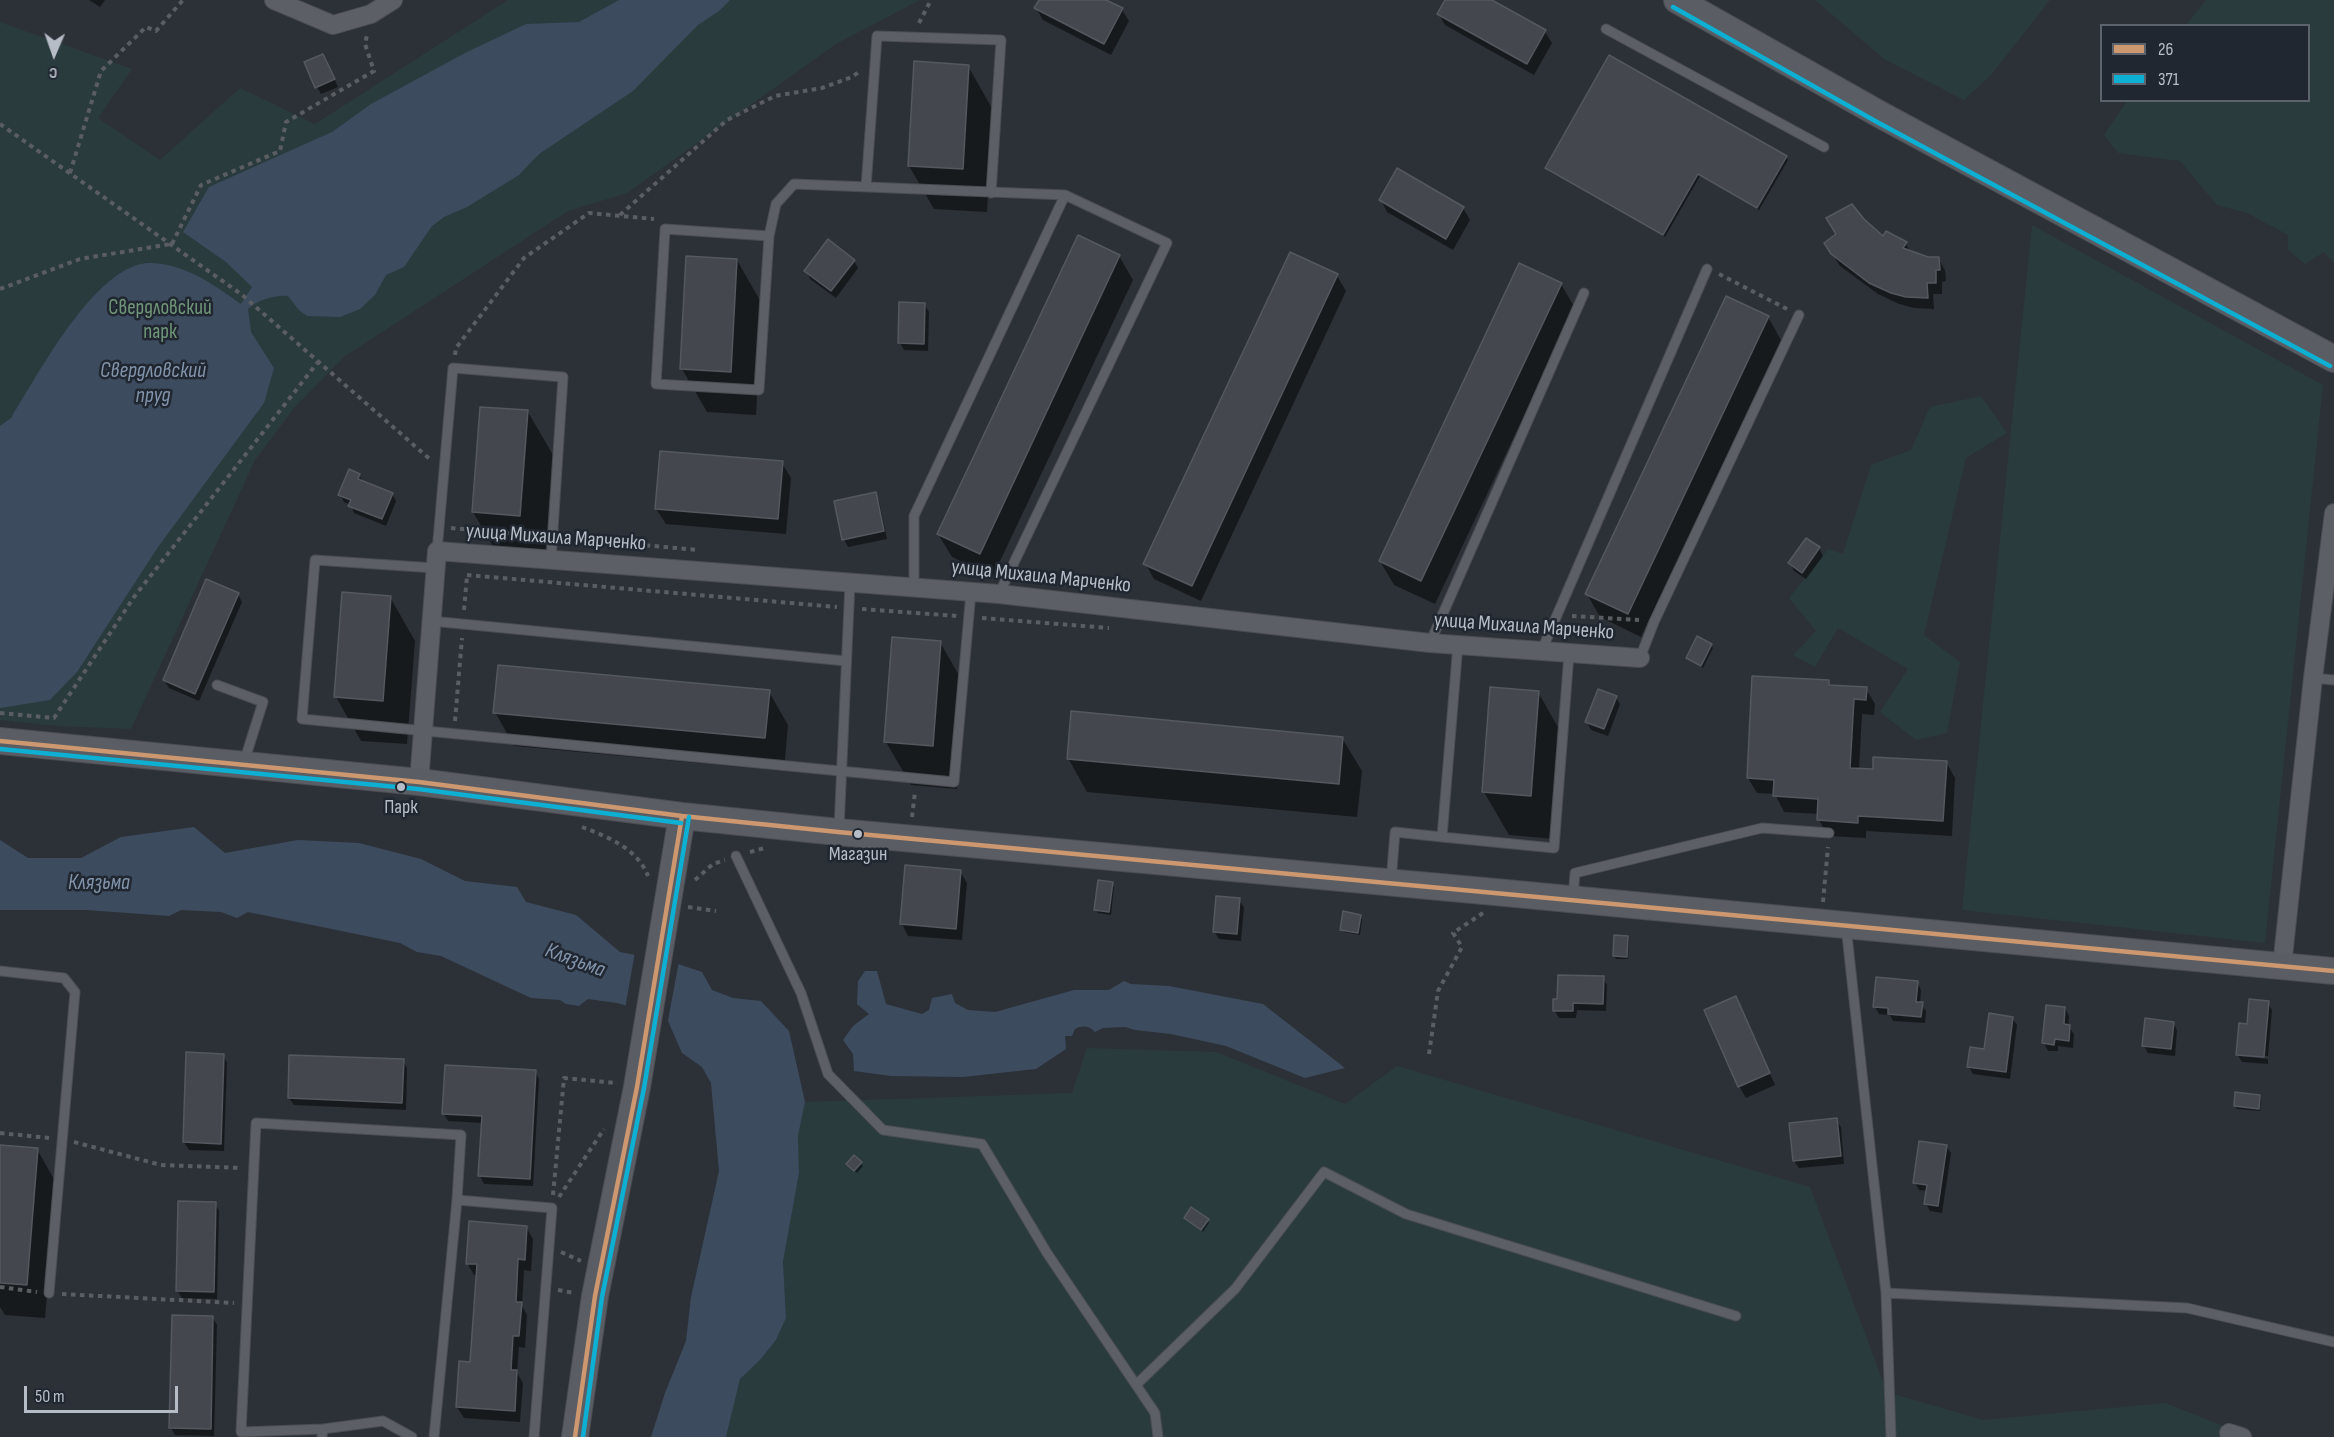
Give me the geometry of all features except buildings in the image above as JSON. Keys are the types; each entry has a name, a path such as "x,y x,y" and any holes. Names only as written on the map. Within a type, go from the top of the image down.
{"street":[{"path":"274,0 333,25 371,14 393,0"},
{"path":"1677,0 1881,115 2334,359"},
{"path":"2282,966 2313,678 2333,524"},
{"path":"419,782 436,560"},
{"name":"улица Михаила Марченко","path":"436,560 551,560 999,594 1430,643 1640,658"},
{"path":"0,741 419,782 682,816 838,832 2334,971"},
{"path":"575,1437 595,1296 630,1085 674,904 682,816"}],"lane":[{"path":"1605,29 1824,147"},
{"path":"866,187 877,36 1000,40 991,193"},
{"path":"769,236 665,229 656,384 759,390 769,236 776,204 794,184 1065,195 1167,243 999,594"},
{"path":"914,588 914,516 1065,195"},
{"path":"1541,652 1707,269"},
{"path":"1430,643 1584,293"},
{"path":"1640,658 1654,622 1799,315"},
{"path":"551,560 563,377 453,368 436,560 315,560 302,719 954,782 971,592"},
{"path":"838,832 850,583"},
{"path":"431,621 846,661"},
{"path":"1442,837 1458,644"},
{"path":"1391,882 1395,832 1554,848 1569,654"},
{"path":"2313,678 2334,680"},
{"path":"217,685 263,702 243,765"},
{"path":"1573,899 1575,873 1762,828 1829,833"},
{"path":"736,856 801,993 828,1074 882,1130 982,1144 1047,1253 1155,1413 1158,1436"},
{"path":"1846,925 1886,1293 1891,1437"},
{"path":"0,970 64,978 75,992 49,1293"},
{"path":"412,1437 383,1421 323,1433 241,1432 256,1123 461,1135 457,1200 434,1437"},
{"path":"1136,1385 1235,1289 1324,1172 1406,1214 1736,1316"},
{"path":"457,1200 552,1208 534,1437"},
{"path":"1886,1293 2187,1308 2334,1342"}],"path":[{"path":"70,173 101,71 146,27 156,31 183,0"},
{"path":"912,37 931,0"},
{"path":"172,244 201,185 279,150 286,122 374,71 365,44 371,14"},
{"path":"620,215 727,120 775,96 822,88 852,77 875,60"},
{"path":"0,124 241,294 444,471"},
{"path":"453,368 456,348 524,258 589,213 653,218 665,229"},
{"path":"0,289 81,259 172,244"},
{"path":"1707,269 1799,315"},
{"path":"0,713 54,718 134,597 318,362"},
{"path":"439,527 702,550"},
{"path":"1556,614 1654,622"},
{"path":"912,825 916,779"},
{"path":"572,823 615,840 634,855 646,870 650,881"},
{"path":"1822,909 1829,833"},
{"path":"692,885 696,878 713,864 768,847"},
{"path":"674,904 716,911"},
{"path":"1429,1054 1438,991 1462,947 1453,933 1485,911"},
{"path":"552,1208 564,1078 630,1085"},
{"path":"552,1208 608,1123"},
{"path":"0,1133 62,1139 161,1165 253,1169"},
{"path":"549,1247 587,1264"},
{"path":"0,1287 49,1293 247,1304"},
{"path":"546,1288 584,1294"}],"green space":[{"name":"Свердловский парк","path":"508,0 920,0 836,44 627,193 568,211 344,357 294,408 255,460 131,729 57,726 0,720 0,22 132,69 98,118 160,160 240,88 315,124"},
{"path":"1815,0 2050,0 1991,75 1964,100 1884,59"},
{"path":"2206,0 2334,0 2334,263 2324,252 2305,264 2288,250 2288,235 2247,213 2217,205 2180,161 2118,153 2104,135 2126,102 2310,102 2310,24 2187,24"},
{"path":"2032,225 2323,385 2265,943 1962,910"},
{"path":"1981,396 2007,433 1966,458 1924,635 1960,662 1947,733 1916,740 1880,712 1908,669 1838,628 1815,667 1793,655 1816,631 1789,598 1828,549 1843,554 1871,465 1911,450 1930,407"},
{"path":"1087,1048 1216,1052 1345,1104 1397,1066 1810,1187 1887,1392 1983,1420 2165,1403 2251,1437 726,1437 740,1379 760,1360 776,1340 786,1318 783,1262 799,1173 798,1136 805,1102 1072,1093"}],"water":[{"name":"Свердловский пруд","path":"619,0 730,0 719,11 698,25 633,91 539,154 519,175 432,226 404,267 386,275 375,295 360,309 340,317 307,316 288,296 283,296 261,301 248,309 251,332 274,368 264,403 158,547 77,672 50,700 0,708 0,426 11,418 52,351 89,301 110,281 130,268 151,263 188,271 241,304 252,287 226,262 183,232 209,187 332,132 371,104 465,53 526,24 579,22"},
{"name":"Клязьма","path":"194,827 225,853 298,840 359,843 421,859 465,881 517,887 526,902 576,915 620,952 672,962 702,972 712,990 733,998 761,1001 789,1031 805,1102 798,1136 799,1173 783,1262 786,1318 776,1340 760,1360 740,1379 726,1437 651,1437 665,1393 686,1341 691,1297 719,1171 711,1083 702,1067 682,1053 668,1021 656,1014 617,1003 588,999 579,1006 566,1004 560,1000 531,998 441,956 417,952 400,943 248,912 237,918 221,912 181,910 169,916 87,910 0,910 0,840 28,858 81,858 121,837"},
{"path":"865,971 877,971 886,1004 922,1014 929,1010 932,998 952,994 955,1003 968,1010 995,1012 1074,990 1109,990 1124,981 1131,984 1169,986 1263,1004 1345,1068 1305,1078 1226,1046 1125,1027 1103,1028 1095,1032 1088,1027 1083,1027 1075,1029 1072,1036 1065,1036 1066,1049 1036,1069 963,1077 891,1076 854,1071 853,1054 843,1040 853,1026 869,1014 857,1004 858,981"}],"pier":[{"path":"635,952 679,961 667,1026 654,1016 625,1009"}],"transit line":[{"name":"371","path":"1673,7 1877,122 2330,366"},
{"name":"26","path":"0,741 419,782 682,816 838,832 2334,971"},
{"name":"371","path":"0,749 418,789 681,823"},
{"name":"26","path":"575,1437 595,1296 637,1087 682,816"},
{"name":"371","path":"583,1437 602,1297 644,1088 689,817"}],"place":[{"name":"Парк","path":"401,787"},
{"name":"Магазин","path":"858,834"}]}
